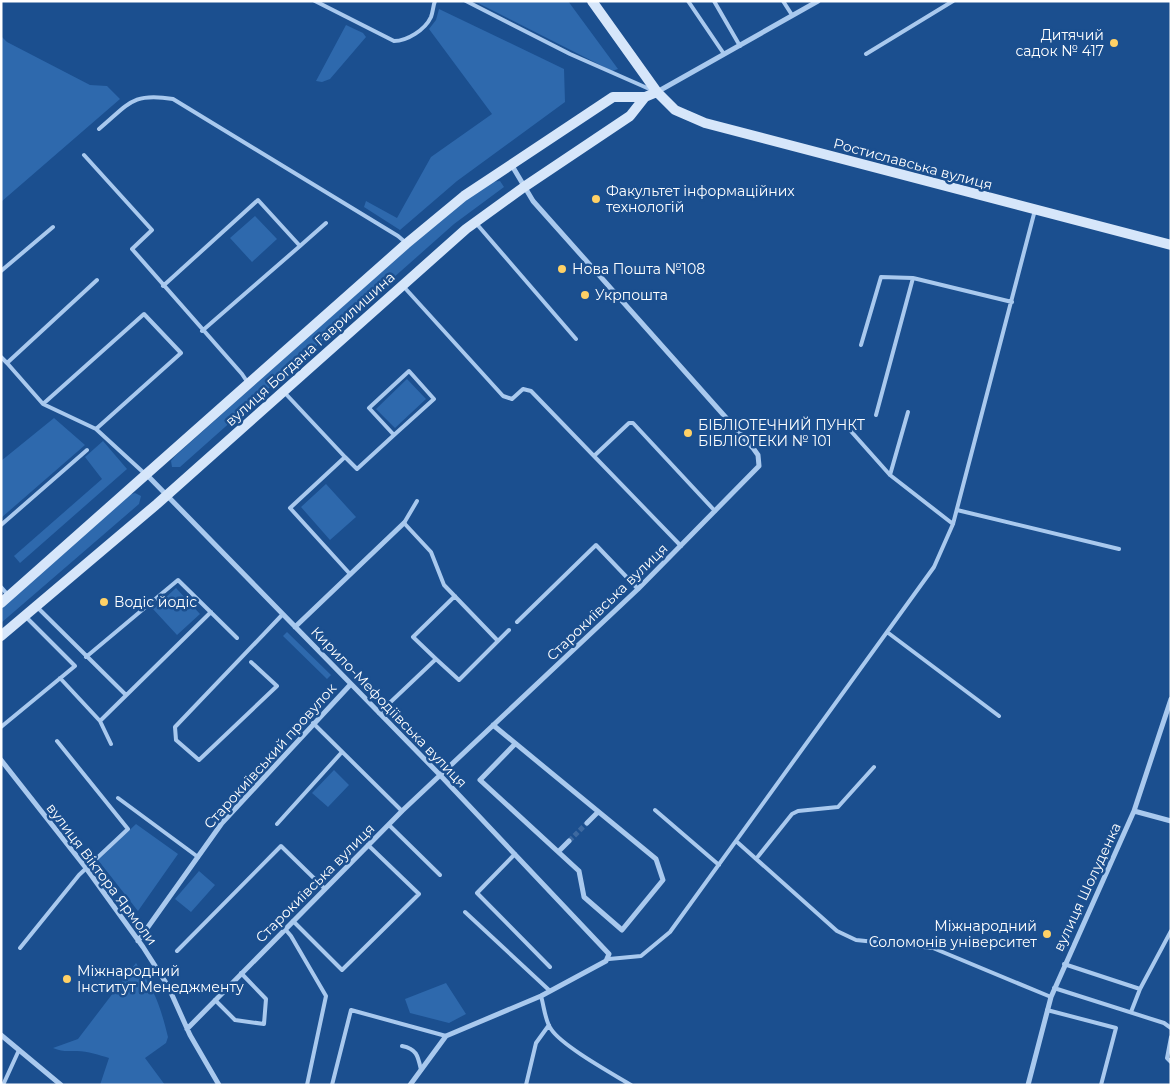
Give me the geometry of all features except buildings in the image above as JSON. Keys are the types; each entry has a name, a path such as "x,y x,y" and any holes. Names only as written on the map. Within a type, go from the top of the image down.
{"street":[{"name":"Ростиславська вулиця","path":"592,1 656,92 675,110 705,123 1171,245"},
{"path":"656,92 818,1"},
{"name":"вулиця Богдана Гаврилишина","path":"5,599 406,244 464,196 613,97 645,97 656,92"},
{"name":"вулиця Богдана Гаврилишина","path":"1,636 35,605 168,494 475,222 630,116 645,97"},
{"name":"Старокиївська вулиця","path":"187,1028 402,811 638,589 760,466 758,455 533,201 512,164"},
{"name":"Кирило-Мефодіївська вулиця","path":"146,474 168,494 282,615 440,775 609,954 608,959"},
{"path":"295,627 404,524"},
{"name":"Старокиївський провулок","path":"138,941 222,823 350,684"},
{"name":"вулиця Шолуденка","path":"1028,1085 1050,996 1134,812 1171,699"},
{"path":"493,725 656,859 663,880 622,930 584,897 579,871 480,780 516,744"},
{"name":"вулиця Віктора Ярмоли","path":"1,760 86,868 138,941 168,986 187,1028 219,1085"},
{"path":"587,823 598,812"},
{"path":"1134,812 1171,821"},
{"path":"559,851 569,841"},
{"path":"410,1085 446,1036 541,996 608,959"},
{"path":"1,1035 61,1085"}],"lane":[{"path":"315,1 394,40 404,41 424,26 431,17 435,1"},
{"path":"466,1 570,54 656,92"},
{"path":"688,1 724,54"},
{"path":"714,1 740,46"},
{"path":"783,1 792,15"},
{"path":"866,54 953,1"},
{"path":"99,129 134,100 150,95 173,99 398,236 406,244"},
{"path":"84,155 152,230 132,249 249,384"},
{"path":"163,286 258,200 300,246"},
{"path":"608,959 641,956 670,932 934,567 953,524 957,510 1035,210"},
{"path":"475,222 576,339"},
{"path":"202,331 326,223"},
{"path":"1,271 52,227"},
{"path":"861,345 881,277 913,278 1012,302"},
{"path":"876,415 913,278"},
{"path":"7,364 97,280"},
{"path":"402,286 504,396 512,399 523,389 531,390 681,546"},
{"path":"43,404 144,314 181,353 96,429"},
{"path":"1,358 43,404 96,429 134,466 146,474"},
{"path":"283,391 357,469 434,399 409,371 369,408 394,435"},
{"path":"890,475 908,412"},
{"path":"594,456 629,423 633,423 716,512"},
{"path":"849,429 890,475 953,524"},
{"path":"1,525 87,450"},
{"path":"344,457 290,508 350,574"},
{"path":"417,501 404,524 431,552 444,585 498,640"},
{"path":"957,510 1119,549"},
{"path":"517,622 596,545 638,589"},
{"path":"86,657 178,580 237,638"},
{"path":"1,587 5,599"},
{"path":"455,596 413,637 459,680 509,630"},
{"path":"35,605 126,695"},
{"path":"100,721 211,612"},
{"path":"251,662 277,686 198,760 176,740 175,726 282,615"},
{"path":"1,727 75,666 24,616"},
{"path":"887,632 999,716"},
{"path":"379,714 436,659"},
{"path":"60,678 100,721 111,744"},
{"path":"313,723 402,811"},
{"path":"20,948 86,868 128,829 57,741"},
{"path":"278,824 342,752"},
{"path":"756,859 792,814 798,811 838,807 874,768"},
{"path":"118,798 198,857"},
{"path":"655,810 719,866"},
{"path":"389,825 440,874"},
{"path":"736,841 837,931 847,937 856,940 933,948 1050,996"},
{"path":"293,921 342,970 419,894 368,845"},
{"path":"177,952 281,846 324,888"},
{"path":"515,854 477,893 550,967"},
{"path":"465,912 550,991"},
{"path":"285,929 326,996 308,1085"},
{"path":"1131,1012 1140,990 1171,931"},
{"path":"1063,964 1140,990"},
{"path":"215,1000 235,1020 264,1024 266,999 241,973"},
{"path":"1054,988 1164,1022 1171,1028"},
{"path":"541,996 549,1026 557,1036 605,1070 631,1085"},
{"path":"332,1085 351,1010 446,1036"},
{"path":"1047,1010 1116,1028 1101,1085"},
{"path":"526,1085 536,1043 549,1026"},
{"path":"1171,1038 1167,1058 1171,1062"},
{"path":"402,1046 413,1048 419,1055 421,1071"},
{"path":"3,1085 19,1050"}],"shaded area":[{"path":"474,1 568,1 618,69 612,71"},
{"path":"439,9 564,69 565,102 457,181 400,230 364,207 366,201 397,218 431,157 492,114 429,29 436,20"},
{"path":"346,25 363,33 366,37 330,79 322,82 316,81"},
{"path":"1,36 7,42 90,85 107,86 120,99 1,202"},
{"path":"500,181 504,187 454,224 180,467 172,467 171,461 175,456 442,218 490,182"},
{"path":"255,216 277,239 252,262 230,238"},
{"path":"407,379 426,399 395,428 376,409"},
{"path":"54,418 85,445 1,518 1,461"},
{"path":"103,441 127,469 20,563 14,556 102,479 85,457"},
{"path":"326,484 356,517 330,540 301,507"},
{"path":"135,493 141,496 139,504 1,623 1,609 129,495"},
{"path":"176,588 200,614 177,635 153,609"},
{"path":"287,632 331,675 327,679 283,636"},
{"path":"334,770 349,785 328,807 312,793"},
{"path":"136,824 178,854 138,911 98,860"},
{"path":"199,871 215,885 191,912 175,899"},
{"path":"136,963 156,998 168,1037 166,1043 145,1058 165,1085 100,1085 109,1058 93,1053 62,1051 53,1048 78,1039"},
{"path":"446,983 466,1014 449,1023 410,1013 405,999"}],"tunnel":[{"path":"569,841 587,823"}],"place":[{"name":"Дитячий садок № 417","path":"1114,43"},
{"name":"Факультет інформаційних технологій","path":"596,199"},
{"name":"Нова Пошта №108","path":"562,269"},
{"name":"Укрпошта","path":"585,295"},
{"name":"БІБЛІОТЕЧНИЙ ПУНКТ БІБЛІОТЕКИ № 101","path":"688,433"},
{"name":"Водіс йодіс","path":"104,602"},
{"name":"Міжнародний Соломонів університет","path":"1047,934"},
{"name":"Міжнародний Інститут Менеджменту","path":"67,979"}]}
